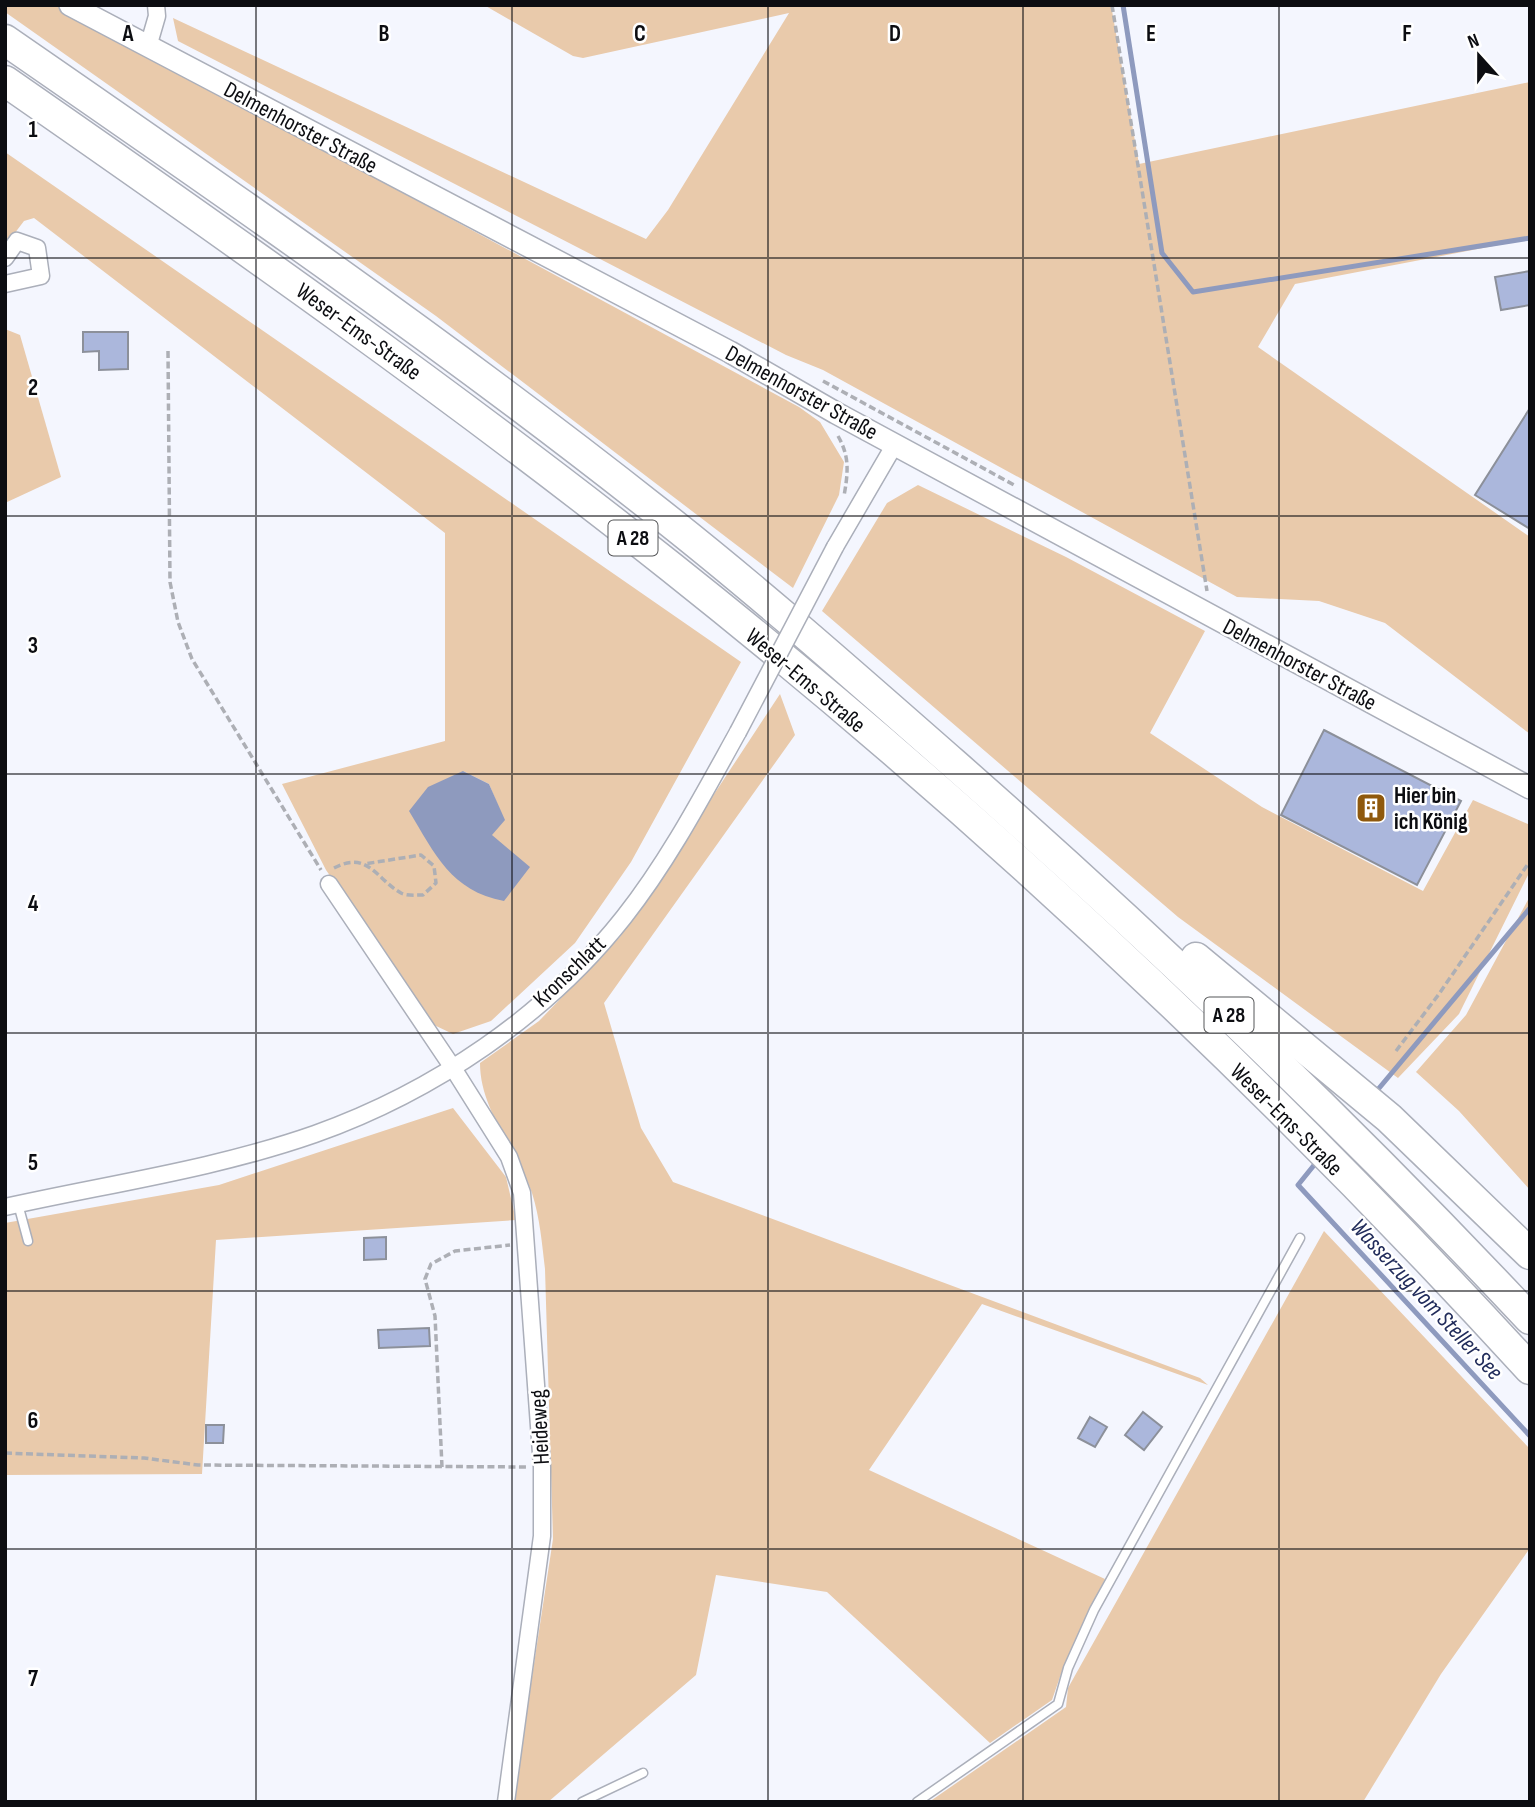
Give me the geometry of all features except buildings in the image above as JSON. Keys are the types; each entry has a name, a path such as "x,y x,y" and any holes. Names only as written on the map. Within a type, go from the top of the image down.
{"highway":[{"name":"Weser-Ems-Straße","path":"5,40 359,287 658,512 855,677 1121,911 1337,1119 1530,1320"},
{"name":"Weser-Ems-Straße","path":"5,81 340,315 675,570 877,739 1132,969 1339,1170 1530,1369"},
{"path":"1121,911 1146,916 1390,1118 1530,1254"}],"street":[{"name":"Delmenhorster Straße","path":"70,5 565,264 1530,788"},
{"path":"148,47 157,16 156,5"},
{"path":"5,258 16,241 37,248 41,276 5,284"},
{"name":"Kronschlatt","path":"11,1206 215,1162 314,1134 397,1100 453,1068 502,1034 561,983 623,918 677,840 738,732 835,547 895,443"},
{"name":"Heideweg","path":"329,884 453,1068 509,1157 522,1193 542,1467 542,1536 506,1802"}],"lane":[{"path":"11,1206 28,1241"},
{"path":"917,1802 1058,1704 1068,1668 1094,1610 1300,1238"},
{"path":"582,1802 643,1773"}],"path":[{"path":"1112,5 1211,615"},
{"path":"168,351 170,582 178,622 192,659 329,884"},
{"path":"839,507 849,467 846,450 829,427 847,393"},
{"path":"329,884 334,868 347,862 364,864 421,855 434,866 436,883 423,895 402,894 364,864"},
{"path":"1396,1051 1439,994 1530,861"},
{"path":"442,1467 435,1315 425,1279 431,1264 455,1251 527,1243"},
{"path":"5,1453 144,1458 198,1465 542,1467"}],"shaded area":[{"path":"5,5 56,5 799,407 820,422 844,462 839,495 793,588 436,316 5,12"},
{"path":"484,5 1111,5 1139,164 1530,82 1530,239 1295,284 1258,347 1530,537 1530,734 1385,623 1319,601 1237,597 823,370 786,355 178,41 173,18 646,239 668,210 789,13 583,58 573,56"},
{"path":"5,152 741,662 631,862 575,943 491,1021 453,1034 434,1025 326,870 282,784 445,741 445,533 34,218 24,221 5,246","holes":["463,771 489,784 504,820 492,834"]},
{"path":"5,329 20,335 61,477 5,503"},
{"path":"918,485 1066,557 1205,631 1150,733 1262,807 1423,891 1473,800 1530,825 1530,871 1459,1014 1398,1078 1178,917 822,611 887,503"},
{"path":"780,694 795,735 604,1003 641,1128 673,1182 1200,1378 1208,1385 982,1304 869,1470 1105,1579 1062,1671 1052,1700 990,1743 827,1592 716,1575 696,1675 548,1802 513,1802 553,1539 545,1269 539,1221 532,1193 492,1114 482,1081 480,1063 539,1021 620,937"},
{"path":"1530,896 1530,1190 1459,1111 1416,1072 1466,1015"},
{"path":"453,1108 506,1177 516,1220 216,1240 202,1474 5,1475 5,1223 219,1185"},
{"path":"1324,1231 1530,1449 1530,1548 1441,1674 1363,1802 929,1802 1066,1707 1068,1688"}],"water":[{"path":"463,771 489,784 505,820 492,835 530,867 504,901 470,889 446,868 409,811 428,787"}],"waterway":[{"path":"1123,5 1162,253 1193,292 1530,238"},
{"path":"1375,1093 1530,908"},
{"name":"Wasserzug vom Steller See","path":"1319,1159 1298,1185 1530,1436"}],"place":[{"name":"Hier bin ich König","path":"1371,808"}]}
